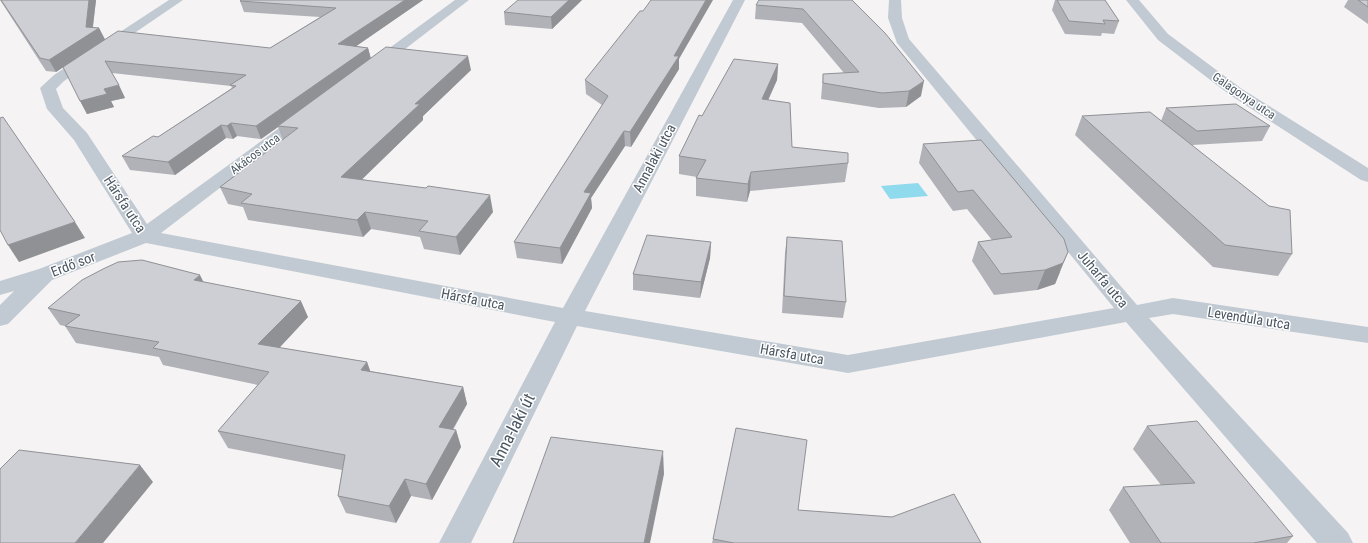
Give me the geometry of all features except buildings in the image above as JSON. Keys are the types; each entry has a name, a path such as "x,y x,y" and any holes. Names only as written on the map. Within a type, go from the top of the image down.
{"street":[{"name":"Hársfa utca","path":"177,0 59,78 48,88 55,109 81,137 144,236 570,317 848,364 1131,313"},
{"path":"361,76 463,0"},
{"name":"Annalaki utca","path":"570,317 739,0"},
{"name":"Juharfa utca","path":"894,0 895,18 902,40 1131,313 1337,543"},
{"name":"Galagonya utca","path":"1132,0 1163,37 1236,92 1368,176"},
{"name":"Akácos utca","path":"144,236 316,109"},
{"name":"Erdő sor","path":"0,288 47,274 144,236"},
{"path":"0,318 47,274"},
{"name":"Levendula utca","path":"1131,313 1173,306 1368,335"},
{"name":"Anna-laki út","path":"455,543 570,317"}],"water":[{"path":"918,183 928,196 890,199 881,186"}]}
